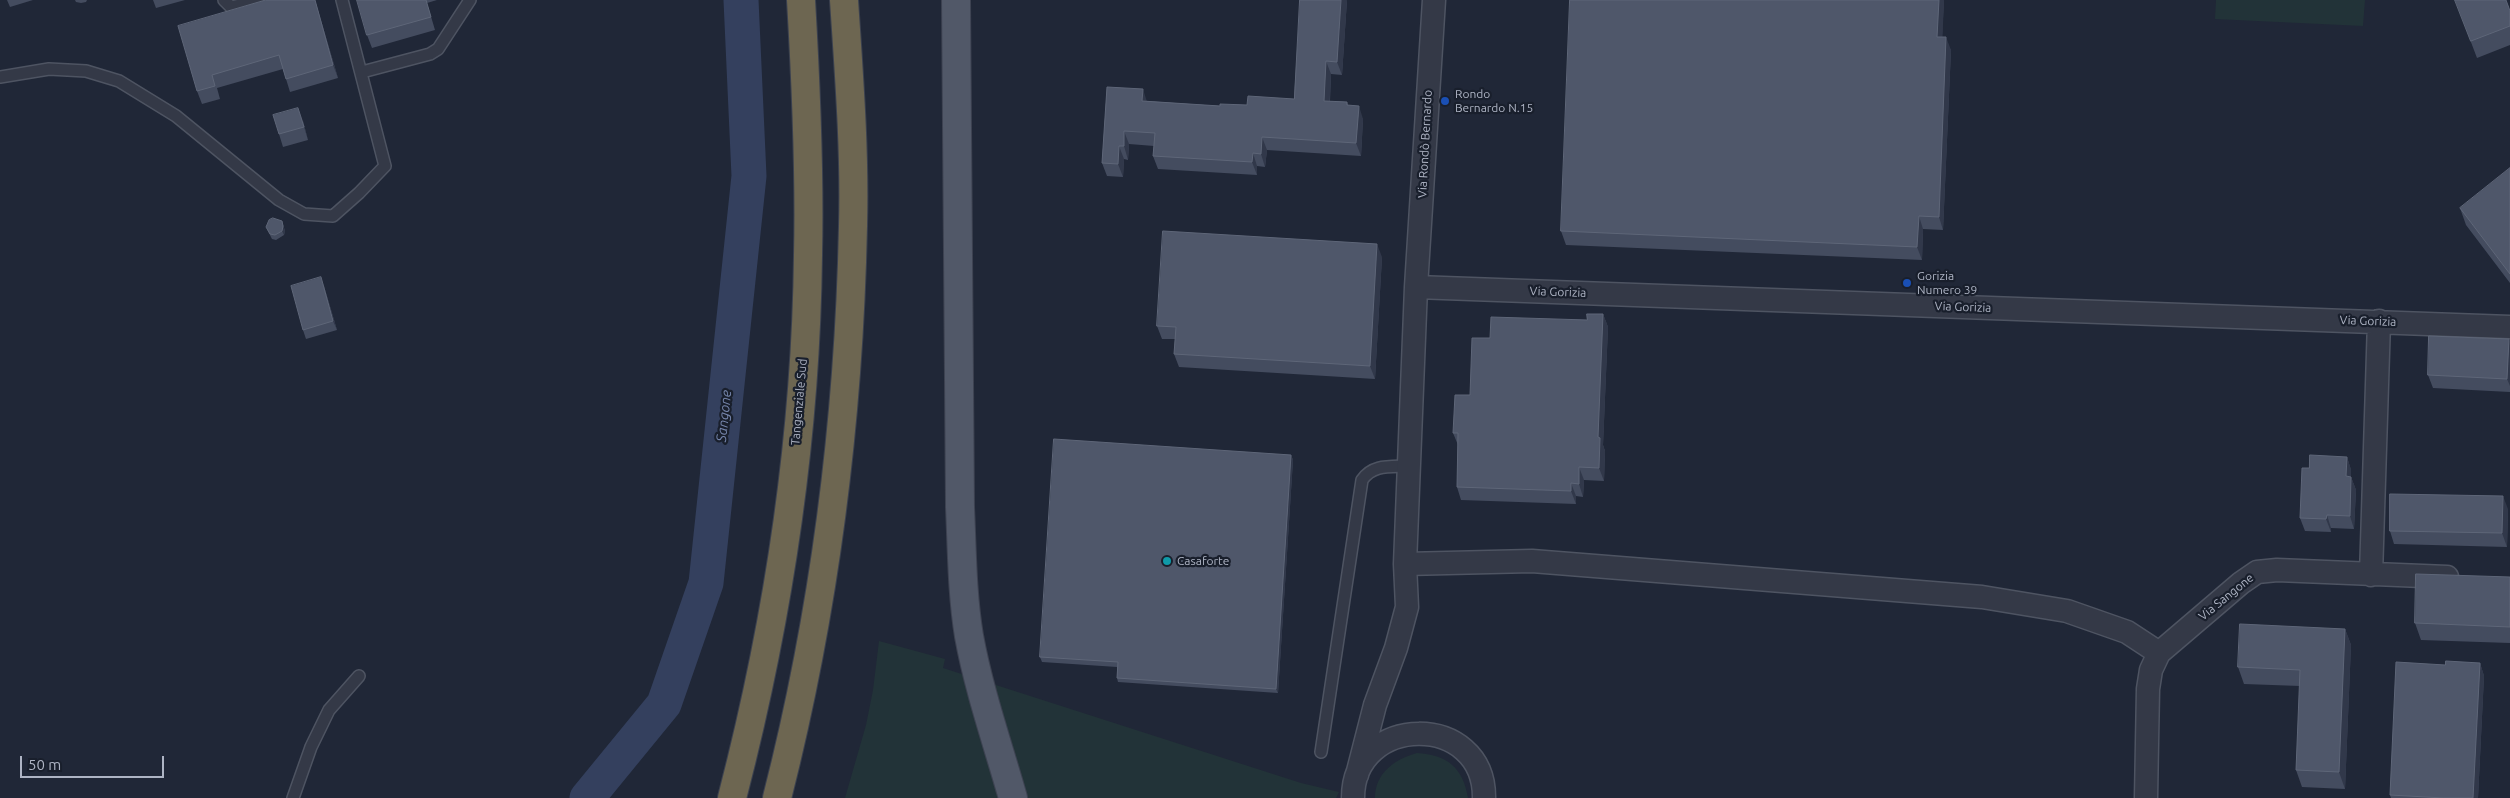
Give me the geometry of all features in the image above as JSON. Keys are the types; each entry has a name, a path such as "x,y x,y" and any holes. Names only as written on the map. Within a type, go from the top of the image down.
{"highway":[{"name":"Tangenziale Sud","path":"732,798 751,726 773,616 790,509 801,392 808,255 807,104 801,0"},
{"path":"777,798 814,632 838,480 848,345 853,225 850,96 844,0"}],"main road":[{"path":"956,0 960,507 963,576 966,613 975,663 1013,798"}],"street":[{"name":"Via Rondò Bernardo","path":"1354,798 1357,775 1374,705 1396,648 1406,607 1404,564 1416,287 1434,0"},
{"name":"Via Gorizia","path":"1416,287 2510,327"},
{"path":"2371,575 2379,321"},
{"path":"1404,564 1532,562 1982,597 2067,611 2127,632 2159,653"},
{"name":"Via Sangone","path":"2146,798 2148,689 2151,670 2159,653 2257,572 2277,570 2470,578"},
{"path":"1357,775 1375,749 1388,740 1407,733 1428,733 1448,739 1465,751 1478,768 1484,788 1484,798"}],"lane":[{"path":"224,0 231,7 263,0"},
{"path":"0,77 49,69 86,71 119,81 176,116 279,200 304,214 332,216 359,194 385,166 342,0"},
{"path":"362,72 430,54 438,49 470,0"},
{"path":"1322,752 1362,480 1367,473 1375,468 1409,466"},
{"path":"294,798 310,747 329,710 359,676"}],"shaded area":[{"path":"2216,0 2365,0 2363,26 2215,19"},
{"path":"879,641 945,659 943,668 1301,783 1339,792 1336,798 845,798 866,725 873,690"},
{"path":"1417,753 1437,757 1452,765 1462,778 1468,798 1375,798 1378,781 1382,774 1394,763"}],"building":[{"path":"266,0 315,0 333,65 286,79 279,55 212,75 215,86 197,91 178,26"},
{"path":"357,0 426,0 431,17 367,35"},
{"path":"1300,0 1341,0 1337,62 1326,61 1324,101 1347,102 1347,105 1359,106 1356,143 1262,137 1261,154 1253,153 1252,162 1153,156 1155,133 1124,131 1124,146 1119,146 1118,164 1102,163 1107,87 1143,89 1142,101 1220,106 1220,104 1247,105 1248,96 1294,99"},
{"path":"1570,0 1939,0 1937,37 1946,37 1939,217 1919,216 1917,247 1561,231"},
{"path":"2455,0 2506,0 2510,11 2510,26 2471,41"},
{"path":"298,108 304,127 279,134 273,115"},
{"path":"2510,168 2510,274 2460,208"},
{"path":"273,218 282,221 283,226 282,231 275,235 270,234 266,227 269,220"},
{"path":"1163,231 1377,244 1370,366 1174,354 1176,327 1157,326"},
{"path":"321,277 333,321 303,330 291,286"},
{"path":"1587,314 1603,314 1598,437 1600,438 1599,468 1579,467 1579,484 1571,483 1571,491 1457,487 1458,433 1453,433 1455,395 1470,395 1472,338 1490,338 1491,317 1587,320"},
{"path":"2429,336 2509,339 2507,379 2428,375"},
{"name":"Casaforte","path":"1054,439 1291,455 1276,689 1117,678 1118,662 1040,657"},
{"path":"2310,455 2347,457 2346,476 2351,477 2350,516 2327,515 2326,519 2300,518 2302,468 2309,468"},
{"path":"2390,494 2503,496 2502,533 2390,531"},
{"path":"2416,574 2510,577 2510,627 2415,623"},
{"path":"2240,624 2345,629 2339,772 2296,770 2300,670 2238,667"},
{"path":"2446,661 2480,663 2473,798 2390,795 2396,662 2445,665"}],"waterway":[{"name":"Sangone","path":"587,798 664,704 706,583 749,176 741,0"}],"place":[{"name":"Rondo Bernardo N.15","path":"1445,101"},
{"name":"Gorizia Numero 39","path":"1907,283"},
{"name":"Casaforte","path":"1167,561"}]}
